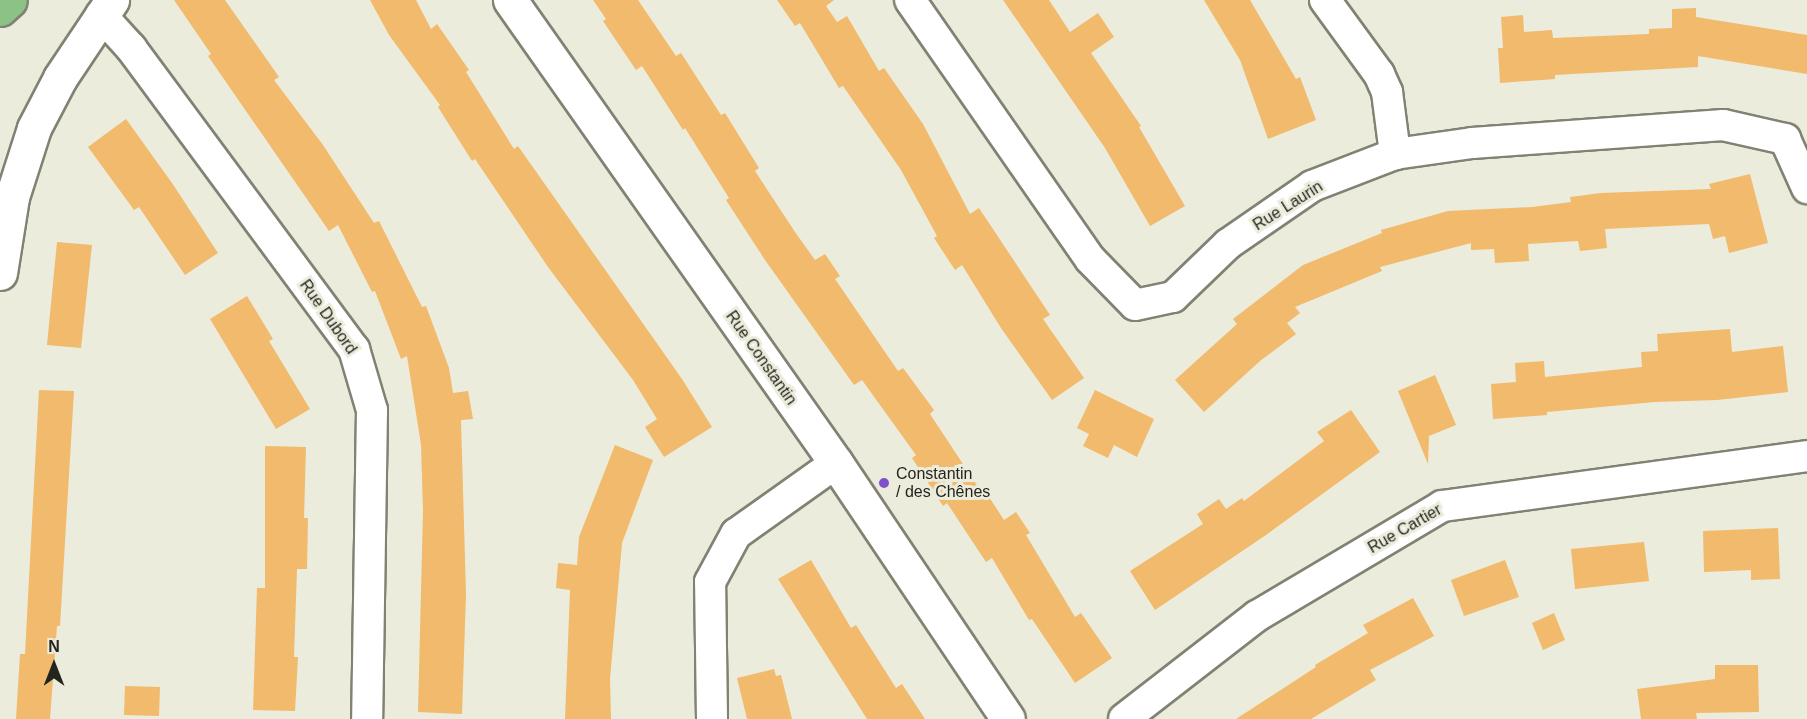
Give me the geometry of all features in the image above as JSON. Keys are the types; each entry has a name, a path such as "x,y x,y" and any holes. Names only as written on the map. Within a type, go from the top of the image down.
{"highway":[{"path":"0,9 10,0"}],"street":[{"name":"Rue Constantin","path":"510,0 836,463 1008,719"},
{"name":"Rue Laurin","path":"910,0 1090,259 1135,305 1173,297 1228,244 1312,186 1395,154 1472,143 1723,125 1785,139 1807,188"},
{"path":"1325,0 1379,74 1387,92 1395,154"},
{"path":"0,273 12,197 34,128 60,78 106,7"},
{"name":"Rue Dubord","path":"106,7 131,48 354,349 372,410 367,719"},
{"name":"Rue Cartier","path":"1124,719 1257,616 1442,506 1807,456"},
{"path":"712,719 710,582 736,534 836,463"}],"building":[{"path":"174,0 225,0 279,77 274,80 323,145 374,223 379,221 422,307 426,306 449,368 453,393 468,391 473,419 461,420 466,594 462,714 418,712 423,511 421,445 407,356 401,359 375,291 372,292 338,225 329,231 208,56 211,54"},
{"path":"370,0 416,0 431,29 437,24 469,70 466,72 514,149 518,146 682,379 712,427 664,457 645,427 657,419 633,380 548,267 475,159 472,161 438,107 440,105 389,35"},
{"path":"593,0 638,0 676,56 681,53 721,115 725,113 759,168 755,171 795,232 815,260 825,254 840,276 835,279 898,371 903,368 934,410 930,414 984,496 987,494 1004,520 1016,512 1030,533 1026,535 1075,617 1081,613 1112,658 1075,683 1032,619 1029,620 992,558 986,562 947,503 943,506 912,458 916,455 862,380 854,385 765,260 726,200 729,198 685,128 683,130 642,66 636,70 603,21 606,19"},
{"path":"777,0 834,0 826,6 837,22 847,16 879,71 884,68 923,124 970,214 979,208 1050,315 1043,319 1084,378 1052,400 1001,328 962,265 955,270 934,238 937,236 901,170 843,86 839,88 800,23 795,26"},
{"path":"1003,0 1049,0 1070,32 1098,13 1114,37 1091,53 1141,126 1139,127 1185,206 1150,226 1105,148"},
{"path":"1204,0 1250,0 1296,79 1300,77 1316,120 1268,139 1240,60"},
{"path":"1696,8 1696,17 1807,35 1807,74 1698,56 1698,67 1555,75 1555,79 1500,83 1498,48 1503,48 1501,17 1523,15 1524,32 1552,30 1553,38 1649,34 1649,29 1672,28 1672,9"},
{"path":"126,119 218,253 185,275 139,207 134,210 88,147"},
{"path":"1750,174 1768,243 1729,253 1725,236 1713,239 1709,224 1605,229 1607,248 1580,251 1578,241 1528,244 1529,261 1495,263 1494,249 1471,250 1471,243 1380,267 1382,271 1295,307 1300,313 1287,323 1296,334 1260,361 1204,412 1175,380 1237,324 1233,319 1303,265 1382,233 1381,230 1448,211 1532,207 1571,202 1570,197 1601,193 1711,189 1709,184"},
{"path":"57,242 92,245 81,348 47,345"},
{"path":"247,296 273,339 269,341 310,409 276,429 210,319"},
{"path":"1730,329 1732,352 1783,346 1788,392 1717,400 1655,402 1493,419 1491,384 1516,382 1515,363 1544,361 1545,377 1642,367 1641,352 1658,351 1657,334"},
{"path":"1435,375 1456,425 1429,436 1428,464 1398,391"},
{"path":"39,390 74,391 60,626 57,626 50,719 16,719 20,654 25,654"},
{"path":"1095,390 1154,419 1137,457 1114,445 1108,458 1083,446 1089,434 1077,428"},
{"path":"1351,410 1380,452 1266,535 1155,610 1130,571 1203,524 1197,514 1219,499 1226,509 1242,498 1244,501 1324,441 1317,432"},
{"path":"615,445 653,460 622,543 610,679 611,719 565,719 570,590 556,588 558,563 577,565 579,537"},
{"path":"265,446 306,447 304,518 308,518 307,569 297,569 294,657 298,657 295,711 253,710 257,588 265,588"},
{"path":"1778,528 1780,579 1751,580 1751,570 1704,572 1703,531"},
{"path":"1644,542 1649,581 1575,589 1571,549"},
{"path":"811,560 851,628 856,625 896,688 902,684 925,719 867,719 778,579"},
{"path":"1505,560 1519,597 1464,616 1451,580"},
{"path":"1413,598 1434,636 1370,670 1376,680 1311,719 1236,719 1316,667 1315,665 1368,633 1363,625"},
{"path":"1554,613 1565,640 1543,650 1532,623"},
{"path":"1715,665 1758,665 1759,712 1696,713 1697,719 1641,719 1637,689 1715,679"},
{"path":"774,669 776,676 781,675 792,719 747,719 737,678"},
{"path":"125,686 160,687 159,716 124,715"}],"place":[{"name":"Constantin / des Chênes","path":"884,483"}]}
